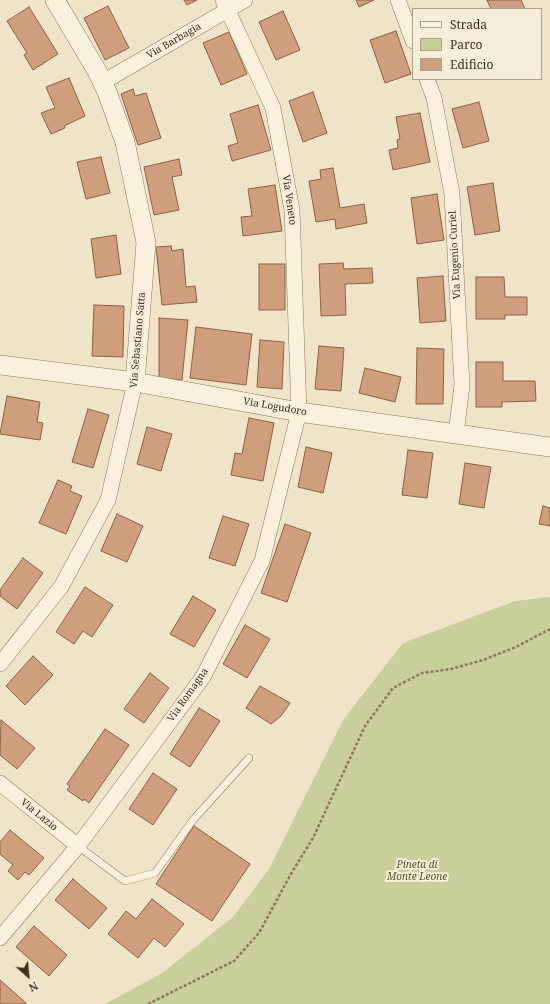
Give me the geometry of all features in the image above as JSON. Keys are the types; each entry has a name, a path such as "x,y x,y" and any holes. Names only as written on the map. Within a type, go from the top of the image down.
{"street":[{"name":"Via Sebastiano Satta","path":"0,664 61,587 108,500 136,382 146,242 125,142 103,82 55,0"},
{"name":"Via Barbagia","path":"103,82 226,5 245,0"},
{"path":"398,0 412,38"},
{"name":"Via Veneto","path":"226,5 273,108 292,210 299,412"},
{"name":"Via Eugenio Curiel","path":"427,80 434,98 452,194 462,385 456,434"},
{"name":"Via Logudoro","path":"0,365 136,382 299,412 550,447"},
{"name":"Via Romagna","path":"0,938 78,846 203,677 262,561 299,412"},
{"name":"Via Lazio","path":"0,783 78,846"}],"lane":[{"path":"78,846 124,881 155,873 193,820 249,758"}],"path":[{"path":"148,1004 234,961 260,932 292,872 313,838 365,726 393,688 422,673 451,669 482,660 516,647 550,629"}],"green space":[{"name":"Pineta di Monte Leone","path":"550,597 550,1004 105,1004 162,973 233,917 269,869 343,720 403,643 515,601"}],"building":[{"path":"184,0 197,0 187,5"},
{"path":"356,0 374,0 359,7"},
{"path":"487,0 521,0 525,8 491,8"},
{"path":"108,6 129,48 105,60 84,18"},
{"path":"29,7 58,54 33,70 24,55 27,53 7,21"},
{"path":"283,11 300,50 276,60 259,22"},
{"path":"396,31 411,74 385,83 370,40"},
{"path":"229,32 247,74 221,85 203,43"},
{"path":"69,78 85,116 64,126 65,128 51,134 41,113 55,108 46,87"},
{"path":"133,89 135,96 146,93 161,138 138,145 121,94"},
{"path":"313,92 327,133 303,142 289,101"},
{"path":"479,102 489,141 463,148 452,109"},
{"path":"258,105 271,150 232,161 228,146 238,143 230,114"},
{"path":"420,113 430,162 393,170 389,150 398,148 397,140 400,139 396,117"},
{"path":"101,157 110,193 86,199 77,162"},
{"path":"179,159 182,175 172,177 179,210 154,215 144,167"},
{"path":"333,168 340,208 364,204 367,223 336,229 335,219 316,222 309,181 321,179 320,170"},
{"path":"493,183 500,231 475,235 467,187"},
{"path":"275,185 282,231 243,236 241,217 252,216 248,189"},
{"path":"437,194 444,240 417,244 411,198"},
{"path":"116,235 121,274 96,278 91,239"},
{"path":"171,246 172,251 183,249 186,287 195,286 197,302 162,305 156,247"},
{"path":"343,263 344,269 372,268 373,283 345,284 346,315 321,316 319,264"},
{"path":"259,264 285,264 285,310 259,310"},
{"path":"443,276 446,321 420,323 417,278"},
{"path":"476,277 504,277 505,297 527,297 527,315 505,315 505,319 476,319"},
{"path":"94,305 124,306 123,357 92,356"},
{"path":"159,318 188,320 182,380 159,378"},
{"path":"196,327 252,334 246,385 190,378"},
{"path":"260,340 284,342 282,389 257,387"},
{"path":"319,346 344,348 341,391 315,389"},
{"path":"417,348 444,349 443,404 416,404"},
{"path":"476,362 503,362 503,381 535,381 536,401 502,402 502,407 476,407"},
{"path":"365,368 401,377 395,402 359,393"},
{"path":"7,396 40,402 37,422 43,423 40,440 0,434"},
{"path":"88,409 109,415 93,468 72,462"},
{"path":"249,418 274,423 263,481 231,475 235,453 242,454"},
{"path":"147,427 172,434 161,471 137,464"},
{"path":"306,447 332,453 323,493 298,487"},
{"path":"408,450 433,453 427,498 402,495"},
{"path":"465,463 491,467 484,508 459,504"},
{"path":"58,480 72,486 70,491 82,496 66,534 39,523"},
{"path":"543,506 550,508 550,526 539,524"},
{"path":"117,514 143,526 127,562 101,551"},
{"path":"223,516 249,524 235,566 209,558"},
{"path":"285,524 311,533 287,602 261,593"},
{"path":"23,558 43,573 17,609 0,596 0,590"},
{"path":"85,587 113,605 92,637 83,631 74,644 56,632"},
{"path":"193,596 216,610 194,647 170,634"},
{"path":"245,625 270,639 247,678 223,664"},
{"path":"33,656 53,675 25,705 6,686"},
{"path":"150,673 169,688 144,723 124,709"},
{"path":"260,686 290,703 281,716 271,724 246,708"},
{"path":"199,708 220,721 190,767 170,754"},
{"path":"1,720 35,748 17,769 0,755"},
{"path":"105,729 129,745 89,803 84,799 83,801 67,790 70,786 67,784"},
{"path":"153,773 177,789 153,825 129,809"},
{"path":"194,826 250,864 212,921 156,884"},
{"path":"10,830 44,858 29,875 25,872 18,880 8,871 13,865 0,854 0,842"},
{"path":"73,879 107,908 89,929 55,900"},
{"path":"152,899 184,924 165,947 154,938 138,958 108,934 126,911 136,919"},
{"path":"34,926 67,955 49,976 16,947"},
{"path":"0,980 26,1003 26,1004 0,1004"}]}
